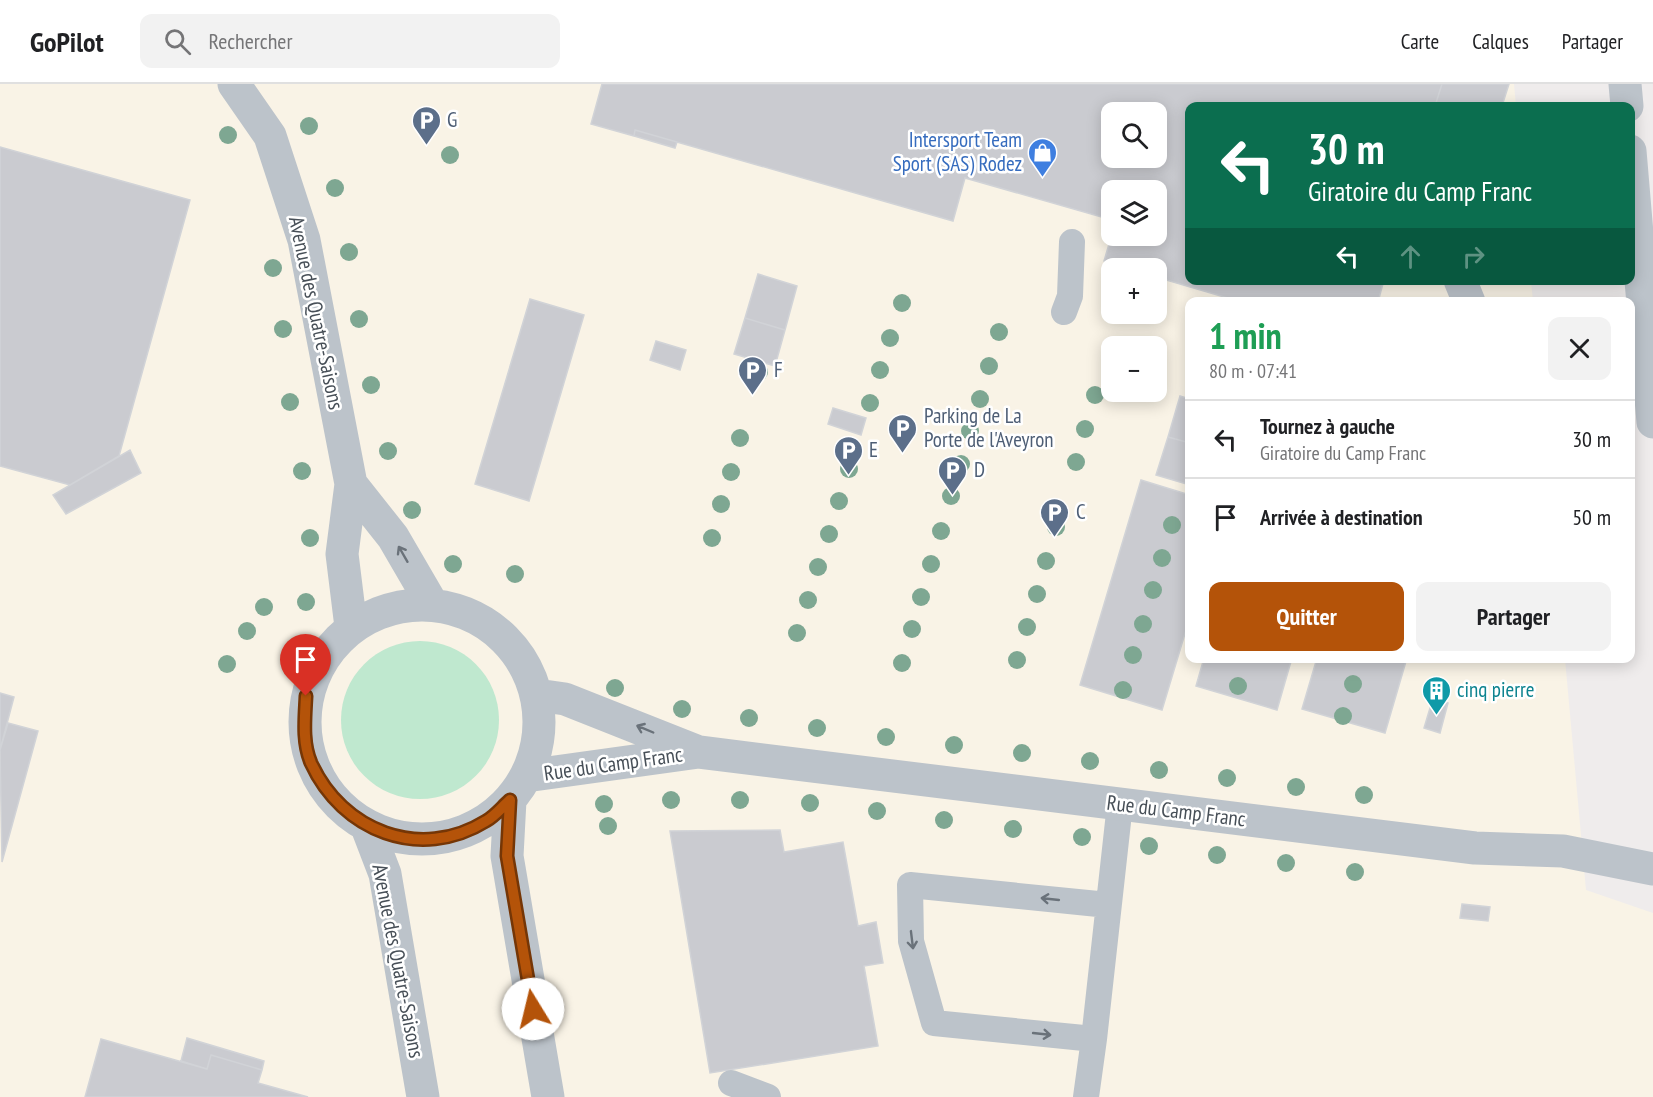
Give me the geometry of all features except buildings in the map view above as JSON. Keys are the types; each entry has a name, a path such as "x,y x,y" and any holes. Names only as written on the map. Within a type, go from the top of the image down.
{"street":[{"name":"Avenue des Quatre-Saisons","path":"234,84 270,136 304,240 351,484 342,554 351,627"},
{"path":"1625,84 1627,102"},
{"path":"1635,210 1653,422"},
{"name":"Avenue des Quatre-Saisons","path":"351,484 393,537 432,604"},
{"path":"518,788 487,821 458,834 428,840 397,837 367,827 333,800 311,762 304,729 306,696 318,664 333,644 351,627 376,613 404,605 432,604 474,616 500,633 520,657 537,695 540,723 536,750 518,788 507,856 548,1097"},
{"name":"Rue du Camp Franc","path":"537,695 565,699 699,752 1475,848 1563,851 1653,869"},
{"name":"Rue du Camp Franc","path":"518,788 699,752"},
{"name":"Avenue des Quatre-Saisons","path":"367,827 385,874 423,1097"}],"lane":[{"path":"1064,312 1070,296 1072,242"},
{"path":"1086,1097 1120,804"},
{"path":"1094,1039 934,1023 911,941 910,885 1108,905"},
{"path":"731,1083 768,1097"}],"shaded area":[{"path":"0,84 1514,84 1516,102 1185,102 1185,285 1531,285 1533,297 1185,297 1185,663 1565,663 1586,890 1653,913 1653,1097 0,1097"}],"green space":[{"path":"420,641 450,647 476,664 493,690 499,720 493,750 476,776 450,793 420,799 390,793 364,776 347,750 341,720 347,690 364,664 390,647"}],"place":[{"name":"G","path":"426,146"},
{"name":"Intersport Team Sport (SAS) Rodez","path":"1043,178"},
{"name":"F","path":"753,396"},
{"name":"Parking de La Porte de l'Aveyron","path":"903,454"},
{"name":"E","path":"848,476"},
{"name":"D","path":"953,496"},
{"name":"C","path":"1055,538"},
{"name":"cinq pierre","path":"1436,716"}],"route":[{"path":"306,696 304,729 311,762 333,800 367,827 397,837 428,840 458,834 487,821 510,800 507,856 533,1009"}]}
